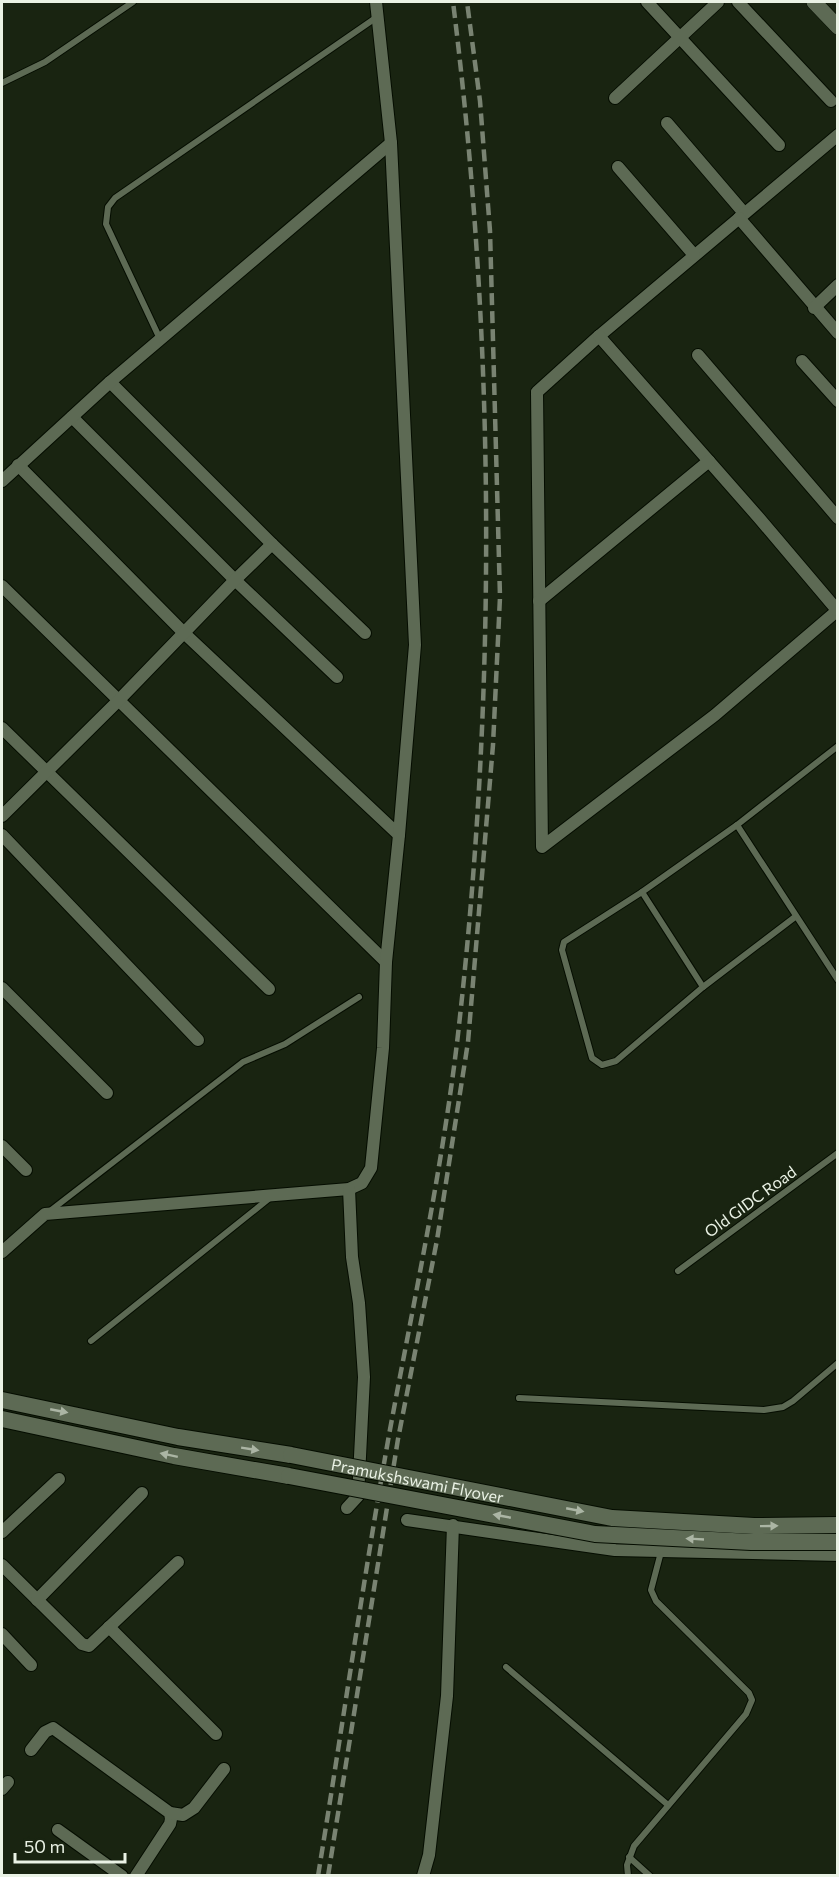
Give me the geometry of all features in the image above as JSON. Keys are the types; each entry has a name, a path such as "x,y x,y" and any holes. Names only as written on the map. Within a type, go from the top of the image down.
{"main road":[{"name":"Pramukshswami Flyover","path":"2,1400 178,1437 291,1455 612,1518 754,1526 837,1525"},
{"name":"Pramukshswami Flyover","path":"2,1419 174,1456 595,1534 751,1542 837,1542"}],"street":[{"path":"2,1252 45,1214 349,1189 362,1183 371,1168 383,1048 386,962 415,645 391,143 376,2"},
{"path":"647,2 779,145"},
{"path":"615,98 718,2"},
{"path":"738,2 831,101"},
{"path":"814,2 837,27"},
{"path":"667,123 814,308 837,333"},
{"path":"599,336 837,610 715,715 542,847 537,392 599,336 837,135"},
{"path":"2,480 110,382 391,143"},
{"path":"618,167 694,255"},
{"path":"814,308 837,285"},
{"path":"698,355 837,518"},
{"path":"802,361 837,401"},
{"path":"110,382 272,544 365,633"},
{"path":"72,417 235,580 337,677"},
{"path":"539,601 709,460"},
{"path":"18,465 184,633 399,835"},
{"path":"2,816 272,544"},
{"path":"2,586 386,962"},
{"path":"2,728 269,988"},
{"path":"2,836 198,1040"},
{"path":"2,988 106,1093"},
{"path":"2,1146 26,1170"},
{"path":"347,1508 358,1497 364,1377 359,1304 352,1257 349,1189"},
{"path":"2,1532 58,1479"},
{"path":"37,1600 142,1493"},
{"path":"407,1520 584,1546 661,1552 837,1556"},
{"path":"423,1875 429,1855 447,1696 453,1525"},
{"path":"2,1565 86,1646 109,1628 178,1562"},
{"path":"109,1628 216,1734"},
{"path":"2,1634 31,1665"},
{"path":"31,1750 45,1732 52,1728 170,1813 183,1815 194,1808 224,1769"},
{"path":"136,1875 170,1824 170,1813"},
{"path":"58,1830 122,1875"}],"lane":[{"path":"2,82 45,62 133,2"},
{"path":"160,340 106,224 108,207 115,198 377,17"},
{"path":"795,917 703,987 616,1061 602,1065 592,1058 562,946 568,939 642,892 737,825 837,746"},
{"path":"737,825 837,980"},
{"path":"642,892 703,987"},
{"path":"45,1214 243,1062 285,1044 359,997"},
{"name":"Old GIDC Road","path":"678,1271 837,1153"},
{"path":"91,1341 273,1196"},
{"path":"519,1398 764,1410 783,1407 793,1401 837,1363"},
{"path":"628,1875 629,1857 633,1846 746,1714 752,1700 749,1693 656,1601 651,1590 661,1552"},
{"path":"506,1667 668,1805"},
{"path":"629,1857 650,1875"}],"railway":[{"path":"318,1876 379,1490 443,1142 457,1043 470,913 485,653 484,392 467,132 453,2"},
{"path":"328,1876 398,1439 437,1240 468,1042 493,745 500,597 490,231 480,101 467,2"}]}
